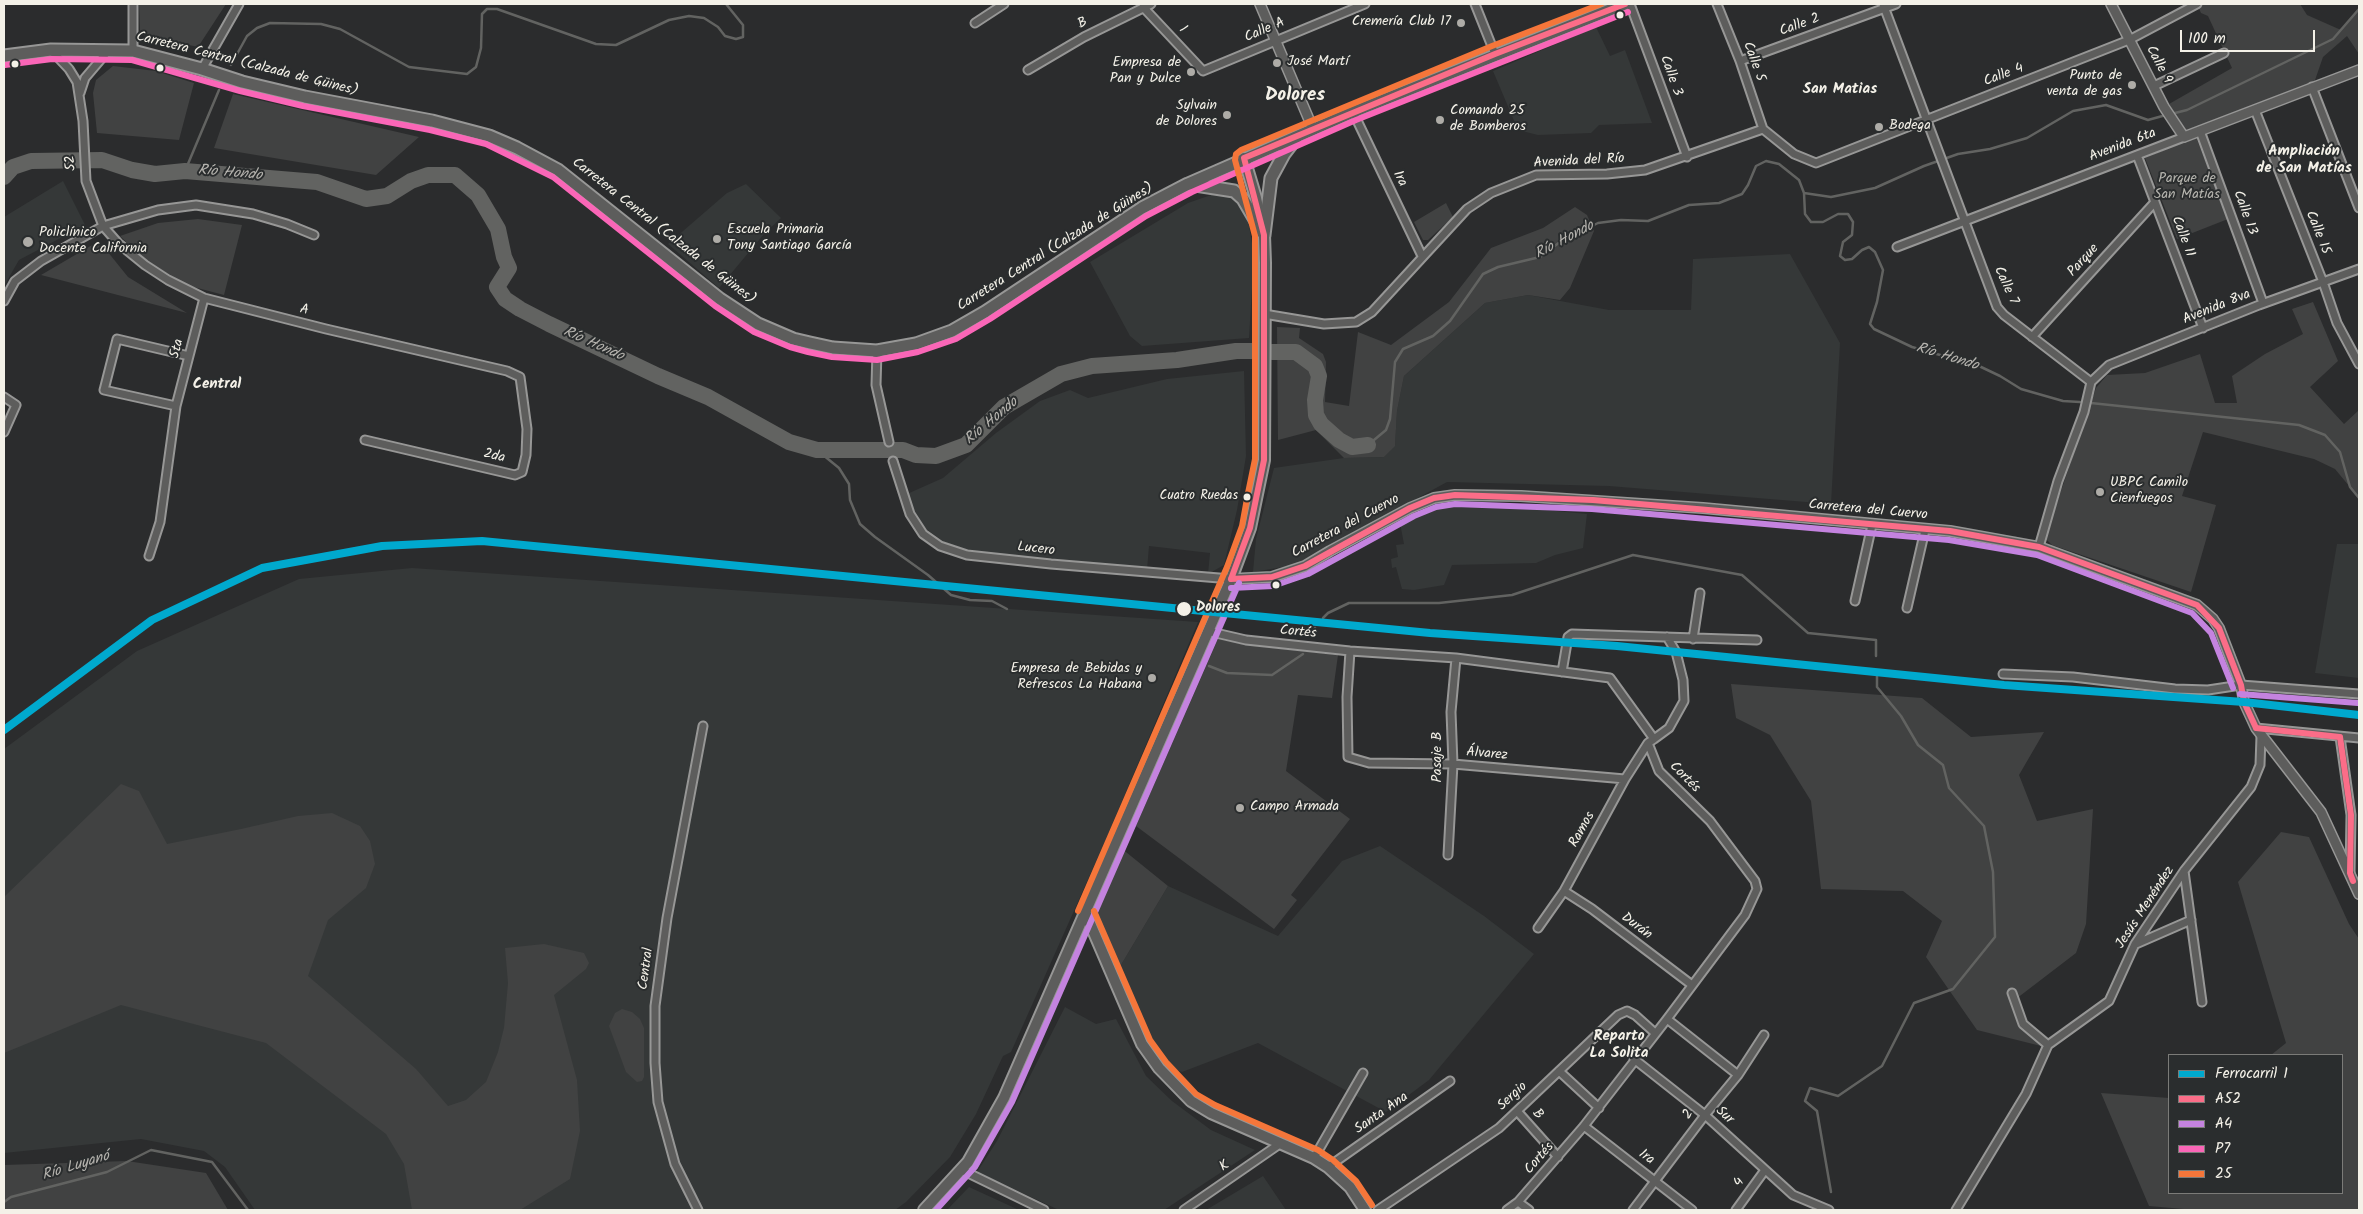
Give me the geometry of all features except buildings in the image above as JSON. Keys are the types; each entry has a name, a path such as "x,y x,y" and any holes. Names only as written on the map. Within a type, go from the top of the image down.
{"main road":[{"name":"Carretera Central (Calzada de Güines)","path":"4,56 51,50 133,51 242,82 305,97 432,122 489,136 517,148 558,170 720,299 758,324 793,339 810,343 833,348 877,350 916,344 952,331 985,312 1142,208 1244,158 1495,54 1625,4"},
{"path":"924,1210 962,1170 1004,1098 1231,579 1250,528 1264,460 1264,235 1271,178 1284,154 1298,136"},
{"path":"1244,158 1264,235"},
{"path":"1188,184 1234,191 1243,199 1264,235"},
{"path":"1086,914 1142,1044 1159,1068 1191,1101 1211,1113 1314,1158 1328,1167 1350,1187 1364,1210"}],"street":[{"path":"133,4 133,51"},
{"path":"207,71 239,4"},
{"path":"975,22 1004,4"},
{"name":"B","path":"1028,70 1084,37 1151,4"},
{"path":"1260,4 1314,129"},
{"name":"Calle A","path":"1203,71 1365,4"},
{"path":"1475,4 1495,54"},
{"name":"Calle 3","path":"1630,4 1687,156"},
{"name":"Calle 5","path":"1717,4 1740,61 1763,129"},
{"name":"Calle 2","path":"1740,61 1884,6 1896,4"},
{"name":"Calle 9","path":"2112,4 2164,107 2184,137"},
{"name":"Calle 4","path":"1763,129 1794,154 1816,163 2129,40 2197,4"},
{"name":"Calle 7","path":"1884,6 1998,307 2004,315 2091,382"},
{"name":"1","path":"1144,7 1203,71"},
{"name":"52","path":"51,50 69,69 77,82 84,139 86,181 103,226"},
{"name":"52","path":"80,96 85,78 108,51"},
{"path":"2154,86 2224,53"},
{"name":"Avenida 6ta","path":"1897,247 2359,70"},
{"path":"2312,87 2359,208"},
{"name":"Calle 15","path":"2254,110 2323,282 2337,324 2359,364"},
{"name":"1ra","path":"1353,112 1422,256"},
{"name":"Avenida del Río","path":"1264,314 1324,324 1356,322 1372,312 1467,209 1491,193 1512,183 1536,175 1607,174 1645,170 1763,129"},
{"name":"Calle 13","path":"2200,131 2263,304"},
{"name":"Calle 11","path":"2137,155 2203,328"},
{"name":"Parque","path":"2032,337 2155,202"},
{"path":"4,301 15,281 41,261 103,226 158,210 196,206 252,214 287,224 314,235"},
{"name":"A","path":"103,226 118,243 145,265 168,280 204,298 326,329 507,371 520,377"},
{"name":"Avenida 8va","path":"2091,382 2109,365 2263,304 2359,269"},
{"name":"5ta","path":"149,556 160,522 176,406 204,298"},
{"path":"176,406 104,390 117,339 189,356"},
{"path":"877,350 876,385 889,442"},
{"name":"2da","path":"365,440 515,474 522,472 526,455 527,430 520,377"},
{"path":"2039,547 2058,480 2084,412 2091,382"},
{"path":"4,397 16,405 4,432"},
{"name":"Lucero","path":"894,461 910,514 923,534 940,546 967,555 1231,579"},
{"name":"Carretera del Cuervo","path":"1231,579 1272,577 1306,566 1410,508 1434,498 1455,495 1593,500 1950,532 2039,547 2197,605 2219,628 2241,685 2244,702 2259,732 2321,812 2354,878 2359,894"},
{"path":"1855,601 1872,525"},
{"path":"1907,608 1925,530"},
{"path":"1693,639 1700,593"},
{"name":"Cortés","path":"1207,631 1246,640 1350,652 1456,658 1610,678 1651,741 1659,770 1710,821 1755,881 1757,889 1745,915 1667,1019 1634,1059 1584,1126 1518,1202 1507,1210"},
{"path":"1562,672 1568,637 1572,634 1757,640"},
{"name":"Ramos","path":"1538,928 1564,891 1625,779 1651,741 1669,728 1684,701 1683,680 1676,652 1667,637"},
{"name":"Álvarez","path":"1350,652 1347,698 1348,757 1370,763 1453,764 1625,779"},
{"name":"Pasaje B","path":"1448,856 1453,764 1451,712 1456,658"},
{"path":"2003,674 2073,678 2176,689 2208,690 2241,685 2359,694"},
{"name":"Central","path":"698,1210 675,1164 658,1102 655,1063 655,1006 667,918 704,726"},
{"path":"2259,732 2359,738"},
{"name":"Jesús Menéndez","path":"1956,1210 2026,1094 2048,1046 2109,1001 2135,944 2184,871 2251,787 2260,765 2259,732"},
{"path":"2340,736 2351,815 2354,878"},
{"path":"2184,871 2202,1002"},
{"name":"Durán","path":"1564,891 1592,909 1692,985"},
{"path":"2135,944 2191,920"},
{"path":"2012,993 2023,1024 2048,1046"},
{"name":"Sergio","path":"1378,1210 1499,1128 1618,1015 1627,1011 1655,1033"},
{"path":"1667,1019 1738,1075"},
{"name":"2","path":"1633,1210 1738,1075 1764,1036"},
{"name":"Sur","path":"1634,1059 1705,1115 1793,1195 1829,1210"},
{"path":"1559,1071 1598,1108"},
{"path":"1314,1158 1363,1073"},
{"name":"Santa Ana","path":"1328,1167 1450,1081"},
{"name":"B","path":"1517,1111 1558,1157"},
{"name":"1ra","path":"1584,1126 1692,1210"},
{"name":"K","path":"1184,1210 1281,1143"},
{"path":"962,1170 1044,1210"},
{"name":"4","path":"1736,1210 1765,1170"},
{"path":"1518,1202 1529,1210"}],"shaded area":[{"path":"1596,27 1610,56 1625,50 1652,123 1599,125 1591,133 1538,135 1518,130 1493,71"},
{"name":"Policlínico Docente California","path":"63,181 85,225 19,260 4,286 4,217"},
{"name":"Escuela Primaria Tony Santiago García","path":"746,184 781,218 764,234 719,288 668,244 727,193"},
{"path":"1226,194 1239,201 1247,214 1254,255 1249,338 1142,346 1130,336 1090,262 1188,203 1211,195"},
{"path":"1790,254 1840,343 1831,504 1609,486 1447,482 1295,565 1253,572 1256,539 1274,468 1344,458 1384,457 1395,445 1397,411 1404,376 1485,303 1528,295 1609,310 1691,310 1693,259"},
{"path":"1244,371 1246,456 1237,510 1224,565 1208,574 1210,553 1149,546 1147,570 969,551 944,542 926,529 907,494 943,478 996,433 1040,401 1070,390 1088,398 1167,379"},
{"path":"1462,502 1587,514 1583,548 1555,555 1536,563 1452,565 1444,585 1414,590 1402,589 1396,567 1392,568 1391,559 1398,557 1396,545 1404,544 1400,523 1435,509"},
{"path":"2337,544 2359,544 2359,678 2315,673"},
{"path":"412,568 1198,622 1106,839 1011,1052 1003,1056 976,1114 950,1157 906,1202 895,1210 255,1210 225,1167 204,1151 141,1139 4,1153 4,749 137,651 299,579"},
{"path":"1380,846 1484,916 1534,954 1429,1080 1386,1112 1258,1043 1182,1072 1167,1066 1157,1056 1118,970 1168,886 1278,936 1342,861"},
{"path":"1065,1007 1096,1024 1116,1019 1146,1076 1172,1101 1211,1130 1255,1150 1164,1210 1059,1210 977,1172 997,1141"},
{"path":"1263,1176 1286,1210 1206,1210"},
{"path":"969,1187 1019,1210 947,1210"}],"green space":[{"path":"139,4 226,4 198,47 143,35 140,31"},
{"path":"2197,4 2300,4 2307,15 2341,30 2359,9 2359,54 2347,36 2323,57 2314,83 2187,133 2169,104 2232,68 2208,16 2201,13"},
{"path":"113,66 156,71 194,83 179,140 97,133 93,93 96,80"},
{"path":"233,94 419,137 376,175 214,148"},
{"name":"Parque de San Matías","path":"2196,137 2228,219 2177,239 2145,158"},
{"path":"1446,203 1453,217 1428,240 1423,240 1414,222"},
{"path":"1575,207 1587,215 1594,231 1570,288 1560,300 1528,295 1485,303 1404,376 1397,411 1395,446 1384,457 1344,458 1316,430 1278,440 1277,327 1300,328 1299,338 1323,354 1326,362 1325,402 1349,406 1358,332 1391,345 1449,302 1491,248 1543,228"},
{"path":"198,219 242,225 224,295 186,285 143,258 120,236 158,223"},
{"path":"99,241 128,277 187,313 41,275"},
{"path":"2313,302 2338,361 2310,387 2344,424 2359,410 2359,498 2335,469 2314,459 2203,432 2182,496 2216,505 2191,592 2052,545 2045,538 2096,388 2107,375 2145,373 2200,354 2215,403 2237,403 2232,376 2265,354 2303,334 2292,309"},
{"name":"Campo Armada","path":"1218,639 1242,644 1338,655 1332,698 1298,695 1286,771 1350,819 1291,895 1297,900 1274,929 1136,826"},
{"path":"1731,684 1922,698 1971,737 2044,732 2019,775 2037,821 2093,809 2086,924 2076,953 2012,1002 2041,1046 1977,1030 1926,957 1942,921 1903,891 1821,889 1811,801 1770,735 1736,718"},
{"path":"121,784 139,791 167,844 298,816 332,813 360,826 370,841 375,864 366,888 328,920 308,976 416,1069 448,1106 466,1100 486,1082 498,1052 504,1028 508,983 505,948 544,944 584,953 589,963 586,969 554,995 577,1080 580,1131 570,1179 520,1210 412,1210 404,1164 386,1134 266,1043 121,1005 4,1053 4,897"},
{"path":"2281,832 2309,837 2349,924 2359,939 2359,1210 2195,1210 2149,1206 2101,1093 2168,1098 2168,1194 2343,1194 2343,1054 2272,1054 2286,1043 2238,882"},
{"path":"1121,848 1168,886 1118,970 1102,941 1097,910 1101,888"},
{"path":"622,1009 632,1012 640,1019 644,1028 644,1077 642,1081 637,1082 626,1072 609,1026 615,1013"},
{"path":"127,1161 206,1173 228,1210 4,1210 4,1165"}],"waterway":[{"path":"231,65 247,36 257,28 270,23 321,24 340,29 409,67 467,74 476,67 481,48 482,14 487,9 497,9 596,44 616,45 669,20 689,16 704,18 718,27 725,36 736,39 743,37 743,25 726,4"},
{"path":"2171,114 2187,110 2333,39 2359,9"},
{"path":"185,171 219,90"},
{"path":"1804,193 1831,197 1875,188 1924,166 1958,154 1990,149 2027,138 2073,111 2106,105 2148,120 2166,115"},
{"name":"Río Hondo","path":"4,177 13,167 31,161 102,160 132,170 155,174 185,171 317,182 366,199 387,196 411,181 428,175 455,175 478,195 498,229 504,257 509,268 497,287 505,299 549,324 658,376 708,397 789,442 817,450 903,450 916,455 936,456 966,445 1004,407 1061,374 1092,366 1177,360 1236,351 1255,351"},
{"name":"Río Hondo","path":"1368,445 1386,430 1390,419 1395,362 1403,349 1433,336 1450,321 1483,274 1498,267 1540,257 1560,242 1598,223 1621,220 1648,221 1689,205 1719,203 1742,194 1756,166 1766,161 1779,164 1799,180 1804,193 1805,214 1811,222 1823,222 1838,214 1848,214 1853,222 1852,235 1843,242 1840,256 1845,260 1852,259 1862,250 1869,247 1875,252 1883,270 1877,302 1870,324 1874,329 1912,347 1979,366 2021,389 2063,401 2080,402"},
{"name":"Río Hondo","path":"1272,352 1296,352 1315,366 1319,376 1315,400 1316,415 1321,424 1339,440 1352,447 1368,445"},
{"name":"Río Hondo","path":"2091,403 2299,425 2325,435 2340,452 2350,487 2359,498"},
{"path":"817,450 839,468 849,484 850,500 860,524 875,537 928,575 951,595 970,600 992,601 1007,609"},
{"path":"1323,618 1328,613 1349,603 1439,603 1512,595 1633,555 1742,575 1808,633 1876,640 1876,656"},
{"path":"1312,636 1315,628"},
{"path":"1209,666 1227,673 1272,675 1303,654"},
{"path":"1831,1192 1817,1111 1805,1101 1810,1088 1838,1096 1882,1066 1914,1003 1953,989 1995,937 1993,872 1984,826 1949,788 1943,765 1918,745 1901,716 1877,687 1877,675"},
{"name":"Río Luyanó","path":"4,1202 11,1197 107,1172 151,1150 212,1162 248,1210"}],"rail line":[{"name":"1","path":"4,730 152,620 262,568 382,546 482,541 1430,633 1617,646 2004,685 2244,702 2359,715"}],"transit line":[{"name":"25","path":"1078,911 1227,567 1242,526 1255,459 1255,236 1235,160 1236,154 1241,150 1492,46 1601,4"},
{"name":"A52","path":"1231,579 1250,528 1264,460 1264,235 1244,158 1495,54 1625,4"},
{"name":"P7","path":"5,65 52,59 132,60 240,91 303,106 430,130 486,144 553,177 715,306 754,332 790,347 808,352 832,357 877,360 918,352 956,339 990,319 1146,216 1192,192 1356,120 1628,12"},
{"name":"A52","path":"1231,579 1272,577 1305,566 1410,508 1434,498 1455,495 1593,500 1950,531 2039,547 2197,605 2219,628 2241,685 2244,702 2256,728"},
{"name":"A4","path":"1231,588 1273,586 1308,574 1414,516 1436,507 1455,504 1592,509 1949,540 2037,555 2192,613 2211,633 2233,688"},
{"name":"A4","path":"936,1210 975,1167 1012,1102 1239,583"},
{"name":"A4","path":"2240,694 2358,703"},
{"name":"A52","path":"2256,728 2340,737"},
{"name":"A52","path":"2340,737 2351,815 2350,873 2353,881"},
{"name":"25","path":"1094,911 1150,1040 1166,1062 1196,1094 1215,1105 1318,1150 1333,1160 1356,1181 1372,1205"}],"place":[{"name":"Cremería Club 17","path":"1461,23"},
{"name":"José Martí","path":"1277,63"},
{"name":"Empresa de Pan y Dulce","path":"1191,72"},
{"name":"Punto de venta de gas","path":"2132,85"},
{"name":"Sylvain de Dolores","path":"1227,115"},
{"name":"Comando 25 de Bomberos","path":"1440,120"},
{"name":"Bodega","path":"1879,127"},
{"name":"Escuela Primaria Tony Santiago García","path":"717,239"},
{"name":"Policlínico Docente California","path":"28,242"},
{"name":"UBPC Camilo Cienfuegos","path":"2100,492"},
{"name":"Cuatro Ruedas","path":"1247,497"},
{"name":"Dolores","path":"1184,609"},
{"name":"Empresa de Bebidas y Refrescos La Habana","path":"1152,678"},
{"name":"Campo Armada","path":"1240,808"}],"district":[{"name":"San Matias","path":"1840,90"},
{"name":"Dolores","path":"1295,97"},
{"name":"Ampliación de San Matías","path":"2304,160"},
{"name":"Central","path":"217,385"},
{"name":"Reparto La Solita","path":"1619,1046"}]}
